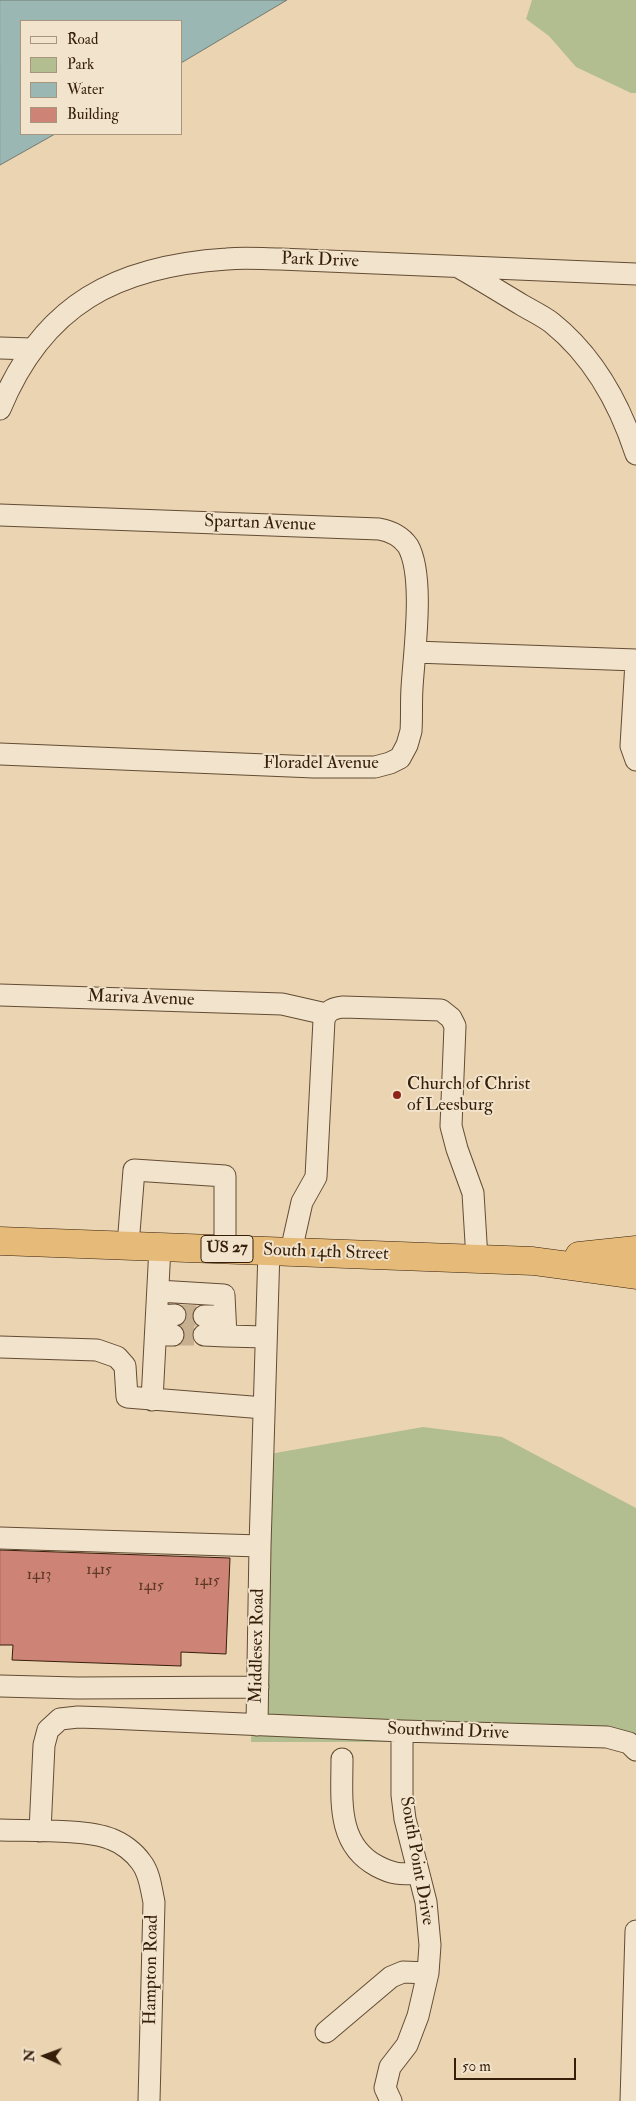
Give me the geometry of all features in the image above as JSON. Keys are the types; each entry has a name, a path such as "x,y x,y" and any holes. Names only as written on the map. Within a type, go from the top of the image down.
{"highway":[{"name":"South 14th Street","path":"0,1241 533,1261 636,1275"},
{"name":"South 14th Street","path":"533,1261 636,1250"}],"street":[{"name":"Park Drive","path":"0,409 12,382 32,350 48,329 66,312 87,297 108,286 167,267 228,258 636,274"},
{"path":"458,267 551,322 572,341 591,365 612,398 627,428 636,454"},
{"path":"0,348 32,350"},
{"name":"Spartan Avenue","path":"0,516 379,529 391,532 401,538 408,547 414,564 417,621 415,652"},
{"path":"415,652 636,661 631,746 636,760"},
{"name":"Floradel Avenue","path":"0,754 314,767 376,767 400,758 407,745 412,717 415,652"},
{"name":"Mariva Avenue","path":"0,995 282,1004 326,1014"},
{"path":"326,1014 331,1010 343,1007 440,1010 451,1018 455,1026 451,1126 456,1148 473,1193 477,1259"},
{"name":"Middlesex Road","path":"40,1831 44,1745 48,1730 60,1719 78,1717 257,1725 266,1337 280,1251 302,1202 316,1177 324,1020 326,1014"},
{"path":"128,1246 134,1170 225,1176 225,1249"},
{"path":"152,1400 165,1325 158,1291 160,1247"},
{"path":"158,1291 224,1295 226,1326"},
{"path":"204,1325 226,1326 266,1337"},
{"path":"0,1347 96,1350 117,1357 125,1366 127,1397 264,1408"},
{"path":"0,1538 260,1546"},
{"path":"0,1686 77,1688 258,1687"},
{"name":"Southwind Drive","path":"257,1725 607,1737 629,1743 635,1750"},
{"name":"South Point Drive","path":"391,2101 384,2088 390,2067 406,2045 418,2016 428,1972 430,1946 426,1902 404,1811 402,1731"},
{"path":"342,1759 342,1805 349,1838 354,1848 367,1861 394,1874 418,1873"},
{"path":"0,1830 40,1831"},
{"name":"Hampton Road","path":"40,1831 90,1834 110,1838 127,1848 142,1863 150,1880 154,1902 149,2101"},
{"path":"631,2101 636,1931"},
{"path":"326,2032 391,1977 403,1972 428,1972"}],"green space":[{"path":"532,0 636,0 636,93 631,93 576,67 549,36 526,19"},
{"path":"423,1427 502,1437 636,1508 636,1742 251,1742 264,1455"}],"water":[{"path":"0,0 287,0 182,62 182,20 20,20 20,135 53,135 0,165"}],"building":[{"path":"0,1550 230,1558 226,1654 181,1652 181,1666 12,1660 13,1645 0,1645"}],"tunnel":[{"path":"175,1315 204,1316"},
{"path":"173,1335 204,1335"}],"place":[{"name":"Church of Christ of Leesburg","path":"397,1095"}]}
